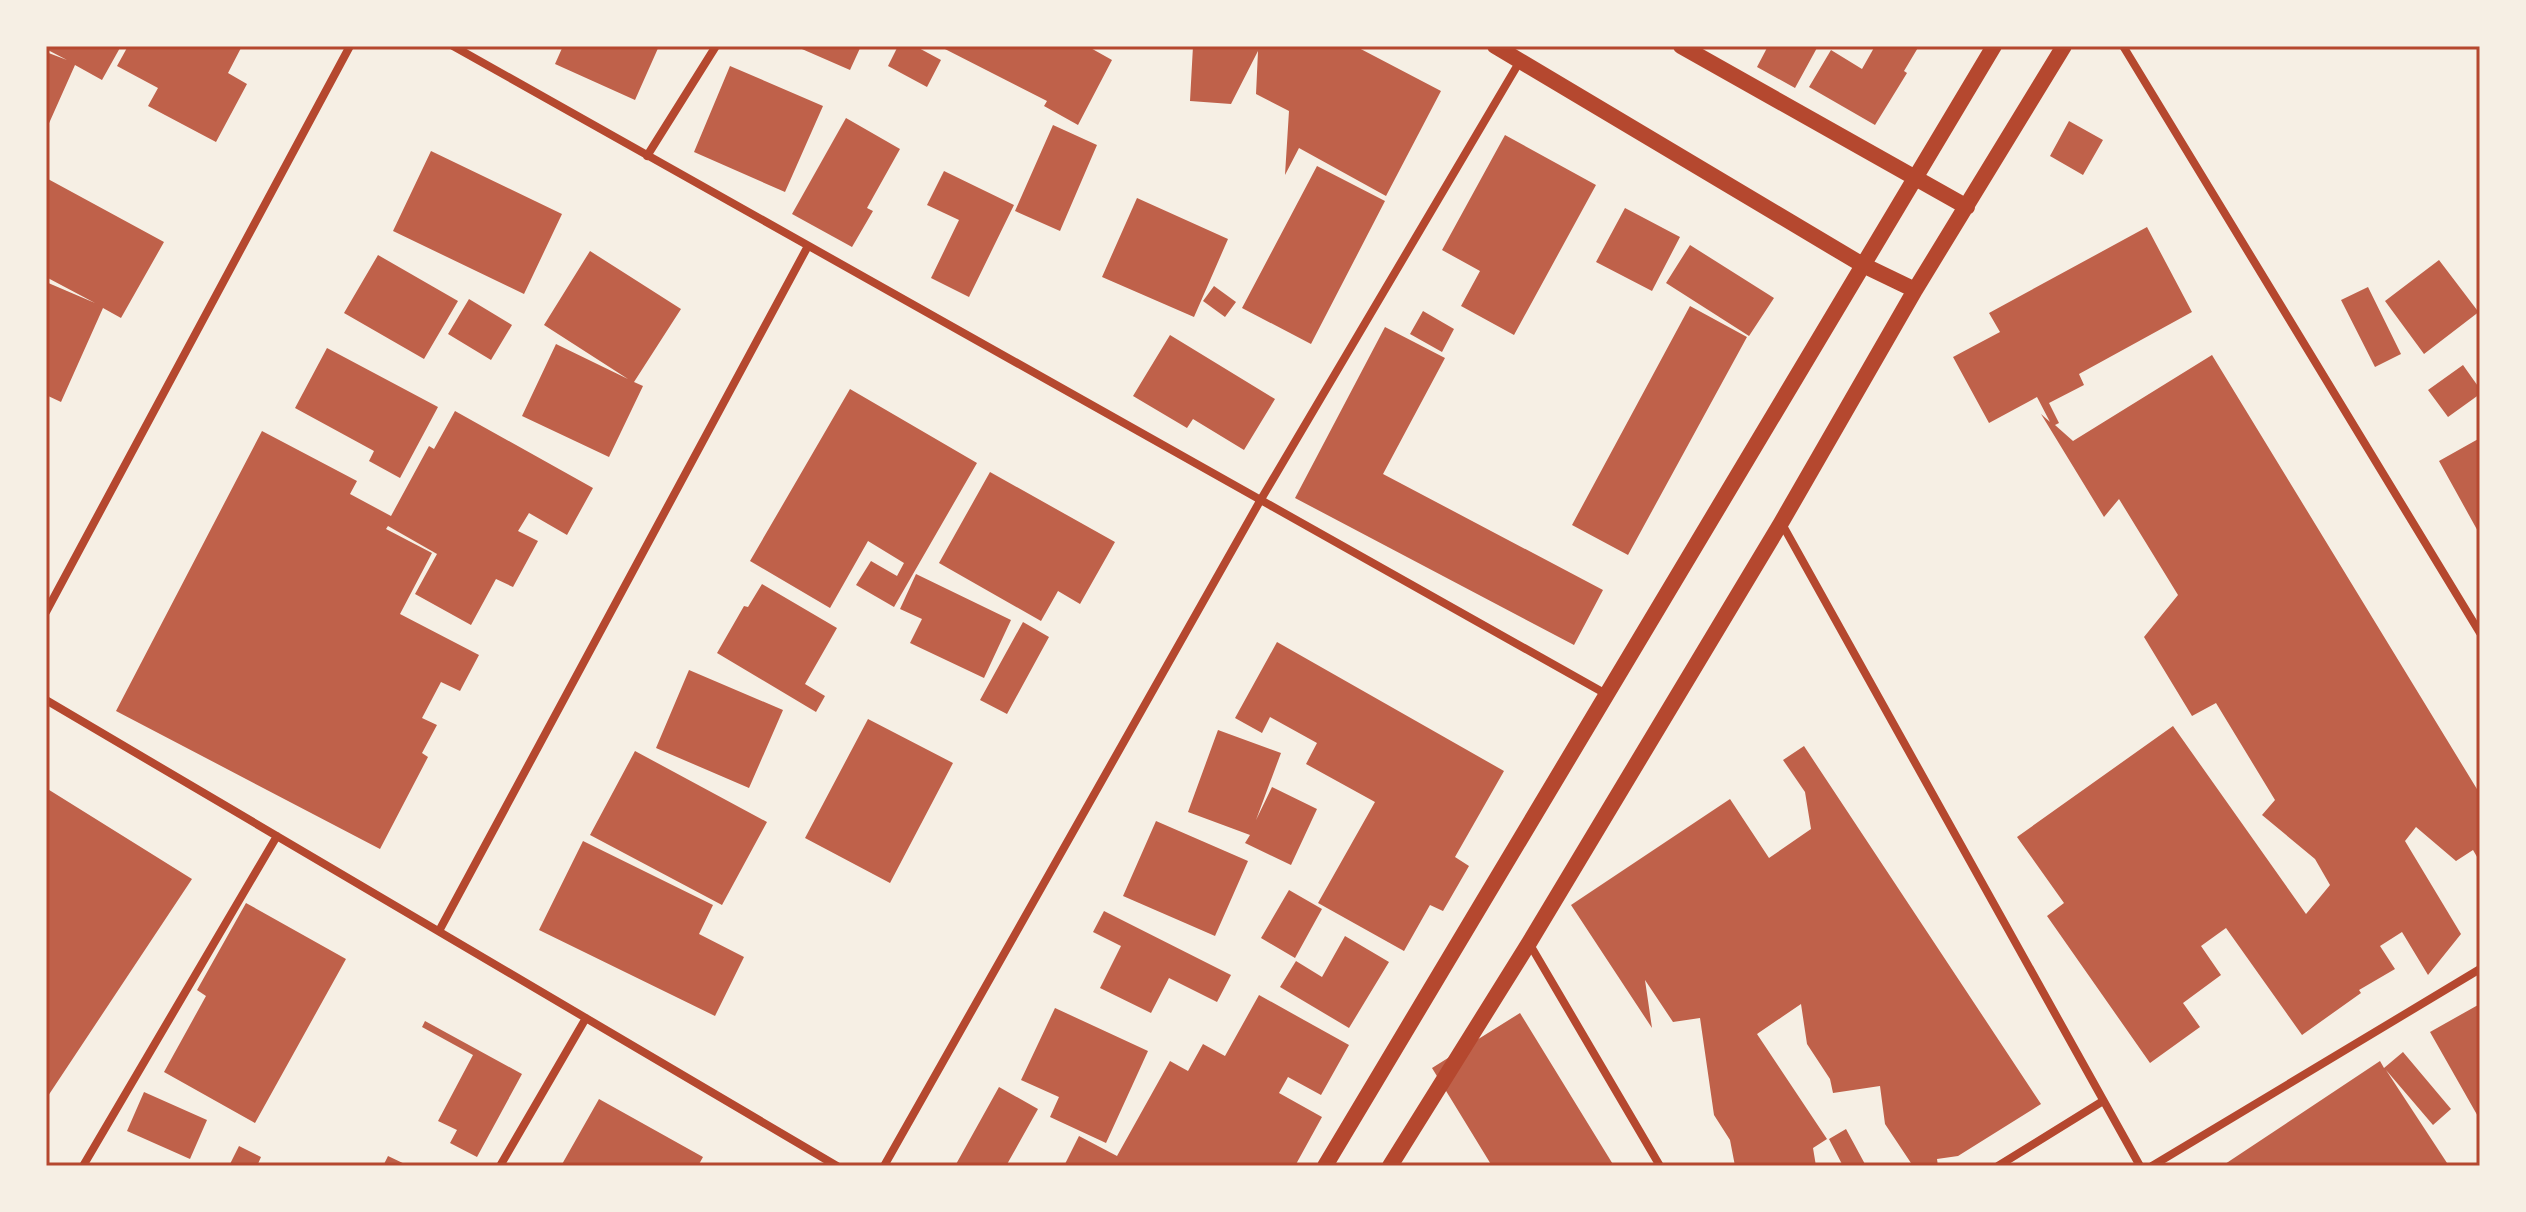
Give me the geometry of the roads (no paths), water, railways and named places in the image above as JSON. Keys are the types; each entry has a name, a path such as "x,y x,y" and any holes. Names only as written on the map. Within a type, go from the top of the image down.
{"main road":[{"path":"1495,46 1861,264 1915,290"},
{"path":"1681,46 1967,207"},
{"path":"1325,1166 1994,46"},
{"path":"1390,1166 1529,943 1781,523 1915,290 2064,46"}],"street":[{"path":"46,612 350,46"},
{"path":"453,46 1606,694"},
{"path":"647,156 716,46"},
{"path":"2123,46 2480,633"},
{"path":"884,1166 1260,501 1520,61"},
{"path":"439,931 808,246"},
{"path":"1781,523 2140,1166"},
{"path":"46,700 837,1166"},
{"path":"83,1166 277,836"},
{"path":"1529,943 1660,1166"},
{"path":"2152,1166 2480,969"},
{"path":"500,1166 586,1018"},
{"path":"1998,1166 2103,1101"}]}
